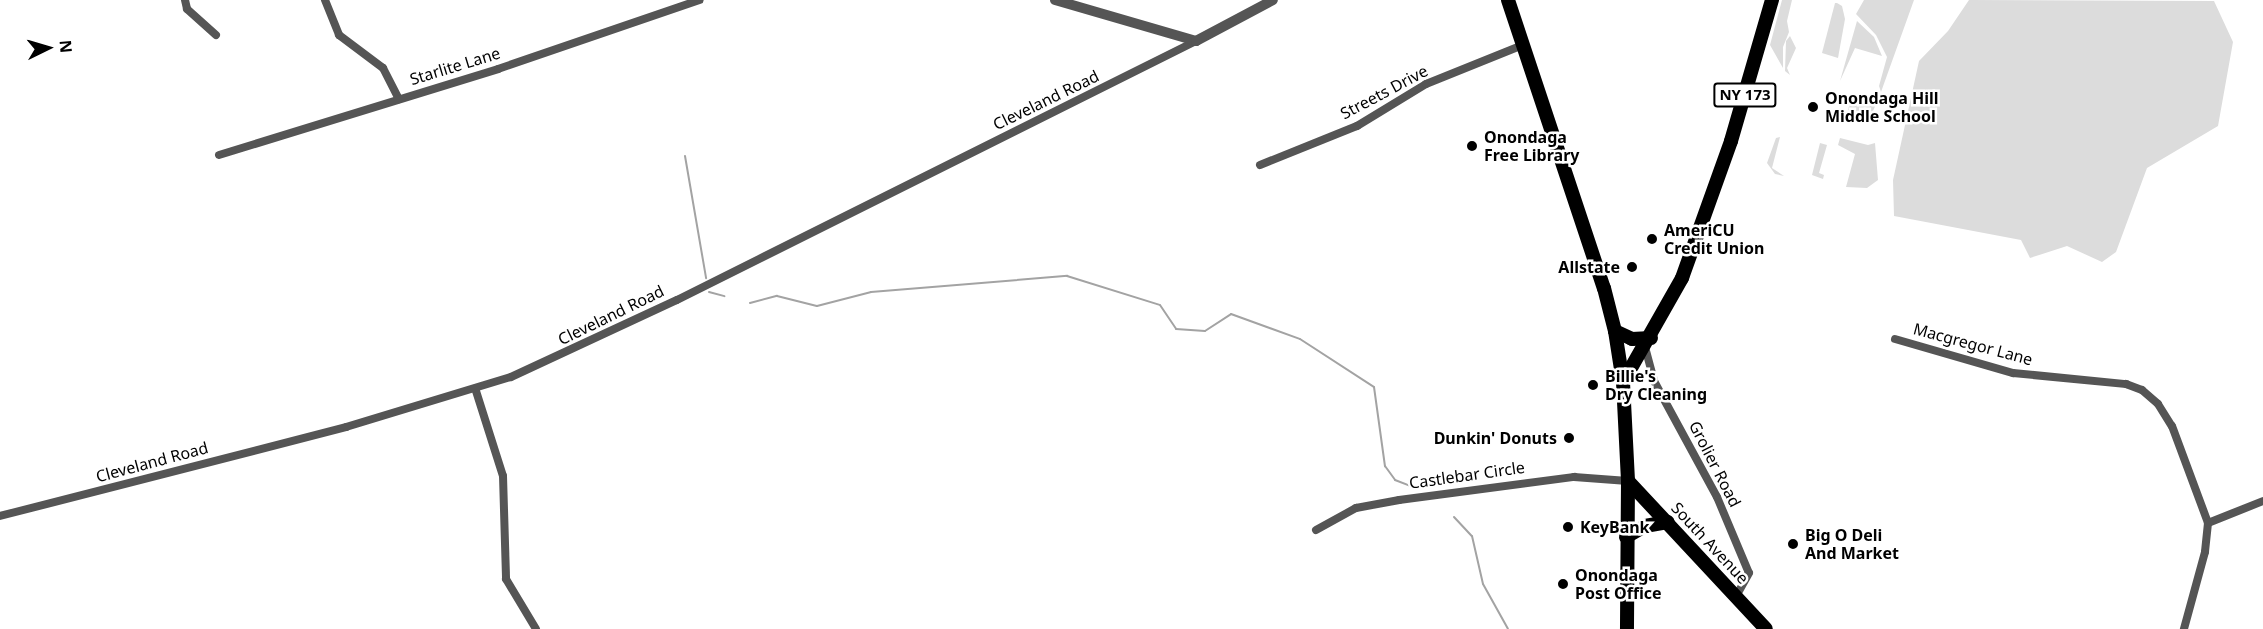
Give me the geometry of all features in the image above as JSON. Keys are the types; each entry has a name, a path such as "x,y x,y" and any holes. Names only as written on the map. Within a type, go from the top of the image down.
{"main road":[{"path":"1508,0 1615,331 1623,382 1628,481 1626,629"},
{"name":"NY 173","path":"1623,382 1648,342 1682,278 1716,185 1772,0"},
{"path":"1615,331 1632,339 1648,342"},
{"name":"South Avenue","path":"1628,481 1737,595 1766,629"},
{"path":"1626,537 1645,526 1668,522"}],"street":[{"path":"185,0 187,9 216,35"},
{"path":"325,0 339,35 383,68 399,99"},
{"name":"Starlite Lane","path":"219,155 399,99 699,0"},
{"path":"1055,0 1196,41 1273,0"},
{"name":"Cleveland Road","path":"0,516 476,391 552,359 678,300 1196,41"},
{"name":"Streets Drive","path":"1260,165 1357,126 1426,84 1522,45"},
{"name":"Macgregor Lane","path":"1895,339 2013,373 2110,381 2142,390 2158,404 2172,426 2208,523"},
{"name":"Grolier Road","path":"1648,342 1654,381 1722,507 1749,573 1737,595"},
{"path":"476,391 503,476 506,579 536,629"},
{"name":"Castlebar Circle","path":"1316,530 1356,508 1399,500 1574,477 1628,481"},
{"path":"2184,629 2205,552 2208,523 2263,501"}],"shaded area":[{"path":"1782,0 1792,0 1787,21 1789,32 1783,47 1783,68 1770,45"},
{"path":"1864,0 1914,0 1881,92 1879,86 1887,57 1876,35 1856,14"},
{"path":"1969,0 2214,1 2233,42 2218,126 2147,168 2116,252 2102,262 2067,246 2030,258 2021,240 1894,216 1893,180 1919,61 1948,31"},
{"path":"1835,3 1842,6 1845,19 1838,58 1822,53"},
{"path":"1857,21 1874,37 1882,56 1855,48 1840,81"},
{"path":"1790,36 1796,48 1787,68 1790,75 1785,71 1786,41"},
{"path":"1861,96 1877,102 1873,111 1876,118 1848,110 1850,101"},
{"path":"1780,137 1772,168 1784,176 1775,174 1767,163 1776,138"},
{"path":"1840,138 1868,145 1875,143 1878,180 1867,188 1846,187 1855,154 1838,145"},
{"path":"1820,143 1827,145 1819,173 1824,175 1823,179 1812,175"}],"waterway":[{"path":"685,156 706,278"},
{"path":"750,303 777,296 817,306 871,292 1067,276 1160,305 1176,329 1205,331 1231,314 1300,339 1374,387 1385,466 1395,480 1411,486"},
{"path":"709,292 724,296"},
{"path":"1454,517 1472,536 1483,584 1508,629"}],"place":[{"name":"Onondaga Hill Middle School","path":"1813,107"},
{"name":"Onondaga Free Library","path":"1472,146"},
{"name":"AmeriCU Credit Union","path":"1652,239"},
{"name":"Allstate","path":"1632,267"},
{"name":"Billie's Dry Cleaning","path":"1593,385"},
{"name":"Dunkin' Donuts","path":"1569,438"},
{"name":"KeyBank","path":"1568,527"},
{"name":"Big O Deli And Market","path":"1793,544"},
{"name":"Onondaga Post Office","path":"1563,584"}]}
